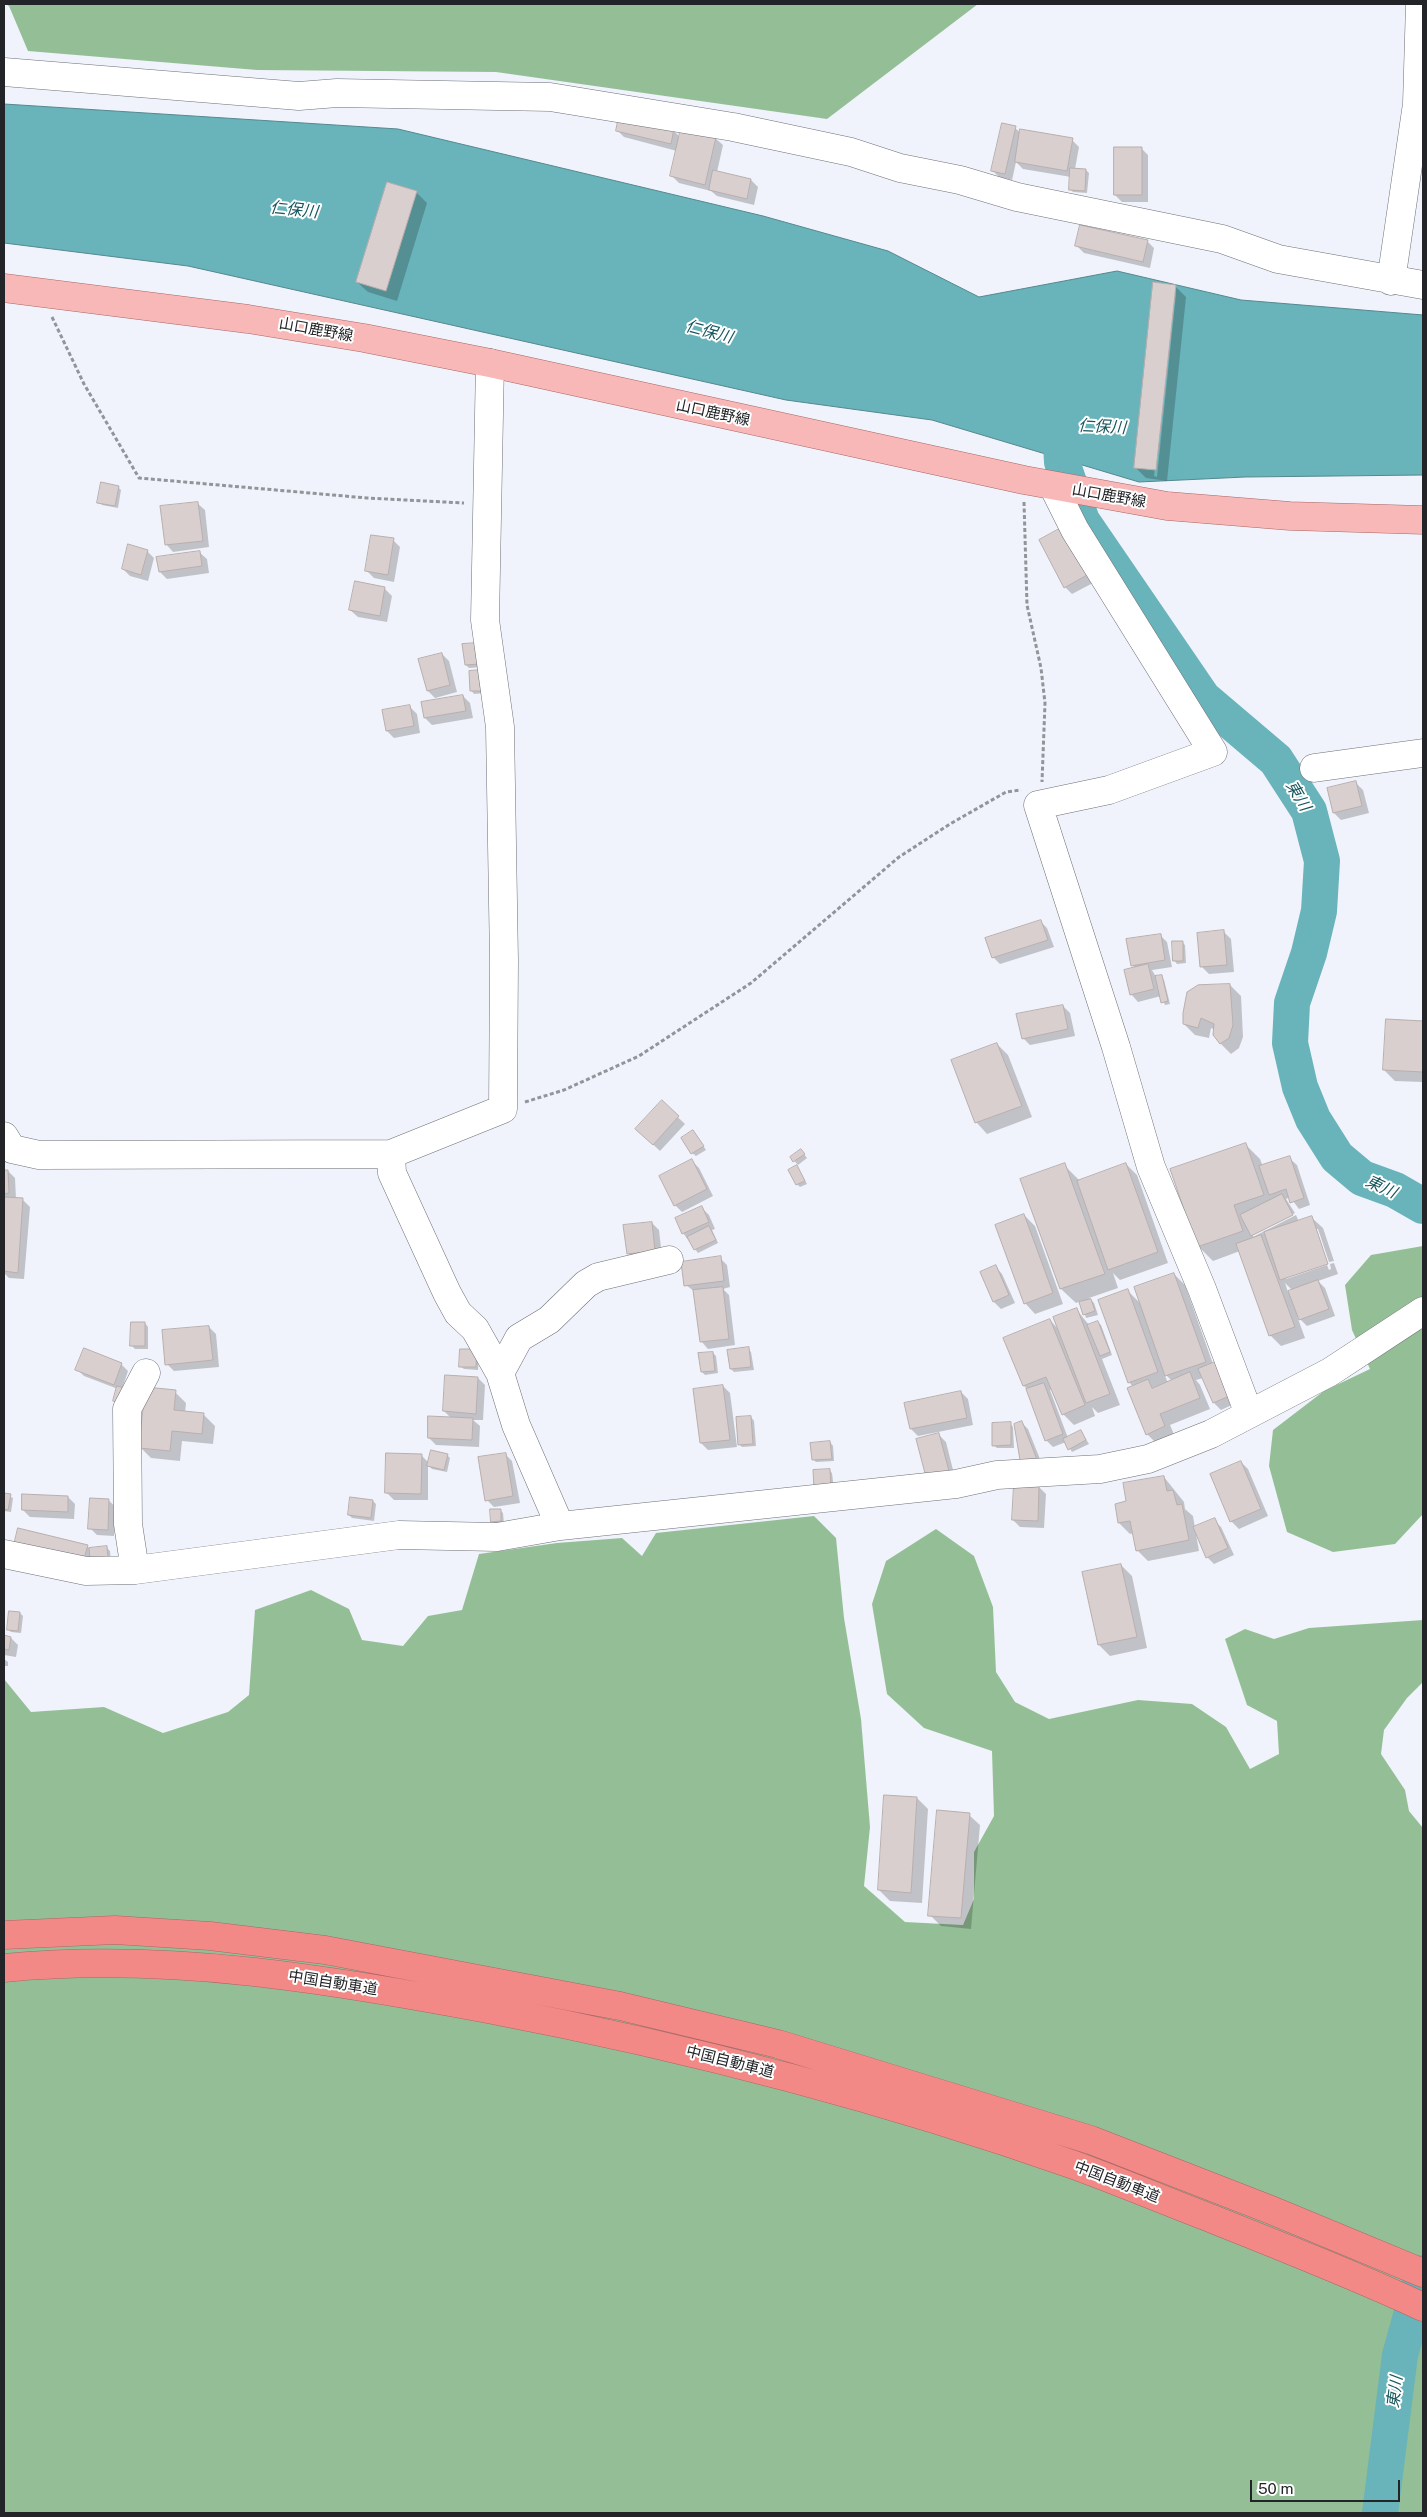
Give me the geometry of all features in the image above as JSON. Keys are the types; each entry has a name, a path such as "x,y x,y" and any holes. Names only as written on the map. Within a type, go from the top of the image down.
{"highway":[{"name":"中国自動車道","path":"4,1935 115,1930 210,1936 325,1950 620,2006 778,2044 1091,2140 1423,2273"},
{"name":"中国自動車道","path":"4,1968 116,1963 209,1967 321,1980 610,2032 780,2075 918,2115 1074,2165 1385,2290 1423,2308"}],"main road":[{"name":"山口鹿野線","path":"4,288 248,319 490,363 1024,480 1167,506 1290,516 1423,520"}],"street":[{"path":"1391,281 1417,104 1420,4"},
{"path":"4,72 299,96 337,93 550,97 733,127 851,152 900,168 960,180 1017,197 1222,239 1278,259 1391,281 1423,285"},
{"path":"4,1136 12,1149 39,1155 391,1154 503,1109 504,962 500,727 485,620 489,504 490,363"},
{"path":"1065,488 1075,530 1213,752 1109,790 1038,805 1116,1046 1151,1167 1202,1289 1249,1414"},
{"path":"1314,768 1423,754"},
{"path":"391,1154 392,1173 447,1293 458,1312 475,1329 500,1373 516,1425 560,1526"},
{"path":"500,1373 519,1338 549,1320 586,1284 598,1277 669,1260"},
{"path":"4,1554 86,1571 135,1570 399,1535 497,1536 560,1526 956,1484 997,1475 1100,1469 1148,1459 1211,1434 1330,1372 1423,1311"},
{"path":"135,1570 128,1524 127,1409 146,1373"}],"path":[{"path":"41,293 84,384 139,478 367,498 489,504"},
{"path":"1024,480 1027,605 1041,668 1045,703 1041,787"},
{"path":"503,1109 564,1090 639,1056 751,983 899,857 950,824 1006,792 1024,790"}],"green space":[{"path":"5,4 978,4 827,119 496,72 257,70 28,51 9,6"},
{"path":"1423,1246 1423,1514 1395,1544 1333,1552 1287,1532 1269,1466 1273,1430 1324,1391 1370,1369 1352,1330 1345,1285 1371,1255"},
{"path":"814,1516 836,1538 844,1618 861,1719 870,1827 864,1886 905,1922 963,1925 974,1899 974,1852 994,1816 992,1751 924,1728 887,1694 872,1604 886,1561 936,1529 974,1556 993,1607 996,1672 1015,1702 1049,1719 1138,1700 1192,1704 1226,1727 1250,1769 1279,1754 1277,1721 1247,1705 1225,1639 1245,1629 1274,1639 1309,1628 1423,1620 1423,1682 1407,1698 1384,1730 1381,1754 1405,1790 1409,1811 1423,1828 1423,2513 4,2513 4,1679 31,1712 104,1707 163,1733 228,1712 249,1695 255,1610 311,1590 349,1609 362,1640 403,1646 428,1616 462,1610 479,1554 557,1543 622,1538 642,1556 656,1533"}],"water":[{"name":"仁保川","path":"4,104 398,129 763,216 888,251 979,297 1117,271 1241,300 1423,315 1423,475 1245,477 1139,482 932,420 786,400 188,266 4,243"}],"building":[{"path":"619,116 674,129 671,144 616,131"},
{"path":"1002,123 1016,126 1005,174 991,171"},
{"path":"681,128 716,137 705,185 670,176"},
{"path":"1020,129 1073,138 1067,171 1015,162"},
{"path":"1114,147 1142,147 1142,195 1114,195"},
{"path":"1070,168 1086,169 1085,191 1069,190"},
{"path":"713,170 751,179 747,199 709,190"},
{"path":"387,182 417,191 386,291 356,282"},
{"path":"1080,225 1148,240 1143,262 1075,246"},
{"path":"1153,282 1176,285 1156,470 1134,468"},
{"path":"101,482 119,486 115,506 97,503"},
{"path":"198,502 203,541 165,545 160,506"},
{"path":"1061,528 1087,575 1064,588 1039,540"},
{"path":"371,535 394,538 388,575 365,571"},
{"path":"128,544 148,550 141,575 122,569"},
{"path":"200,551 202,566 159,572 156,557"},
{"path":"355,581 385,587 380,616 349,610"},
{"path":"478,643 480,664 465,665 462,644"},
{"path":"442,653 450,685 427,691 418,659"},
{"path":"481,670 482,691 470,691 469,671"},
{"path":"463,695 466,711 424,718 421,702"},
{"path":"410,705 414,726 386,731 382,710"},
{"path":"1356,781 1362,806 1333,813 1327,788"},
{"path":"1041,920 1048,940 992,958 985,938"},
{"path":"1224,930 1227,965 1200,967 1197,933"},
{"path":"1161,934 1165,960 1131,966 1126,939"},
{"path":"1172,941 1183,941 1183,961 1173,961"},
{"path":"1148,964 1154,989 1130,995 1124,970"},
{"path":"1162,975 1168,1001 1161,1003 1155,976"},
{"path":"1230,984 1233,1025 1229,1038 1220,1044 1213,1035 1214,1024 1201,1018 1198,1028 1183,1024 1187,992 1198,985"},
{"path":"1063,1005 1068,1029 1022,1039 1016,1014"},
{"path":"1386,1019 1423,1021 1423,1072 1383,1070"},
{"path":"997,1043 1022,1106 975,1123 951,1060"},
{"path":"662,1100 679,1116 653,1145 635,1129"},
{"path":"693,1130 704,1146 691,1154 681,1138"},
{"path":"1246,1143 1264,1195 1234,1205 1243,1231 1197,1247 1170,1169"},
{"path":"801,1149 805,1154 793,1162 790,1157"},
{"path":"1290,1156 1304,1198 1290,1203 1286,1189 1269,1195 1259,1166"},
{"path":"692,1159 707,1189 674,1206 659,1176"},
{"path":"1065,1163 1105,1274 1060,1289 1020,1179"},
{"path":"1126,1163 1158,1252 1108,1270 1077,1181"},
{"path":"797,1165 805,1181 796,1185 788,1170"},
{"path":"4,1170 8,1170 9,1193 4,1194"},
{"path":"1282,1194 1293,1215 1251,1236 1240,1215"},
{"path":"5,1197 23,1198 18,1273 4,1271"},
{"path":"702,1206 709,1222 682,1234 675,1218"},
{"path":"1024,1214 1053,1293 1024,1304 995,1225"},
{"path":"1312,1216 1328,1264 1280,1280 1264,1232"},
{"path":"652,1222 655,1251 627,1254 623,1225"},
{"path":"709,1226 716,1240 694,1250 687,1237"},
{"path":"1261,1235 1295,1327 1269,1336 1236,1244"},
{"path":"721,1256 724,1281 684,1286 681,1262"},
{"path":"996,1265 1009,1295 993,1302 980,1272"},
{"path":"1174,1273 1206,1362 1165,1376 1134,1287"},
{"path":"1318,1280 1329,1309 1299,1320 1288,1291"},
{"path":"723,1287 729,1339 700,1342 693,1290"},
{"path":"1128,1289 1158,1372 1128,1383 1098,1300"},
{"path":"1091,1299 1095,1311 1083,1315 1079,1302"},
{"path":"1077,1308 1110,1394 1086,1403 1053,1317"},
{"path":"1050,1319 1085,1405 1062,1415 1046,1377 1023,1386 1003,1338"},
{"path":"1098,1321 1110,1352 1100,1356 1087,1325"},
{"path":"131,1322 145,1322 145,1346 130,1346"},
{"path":"209,1326 213,1360 165,1365 162,1330"},
{"path":"749,1347 751,1367 730,1369 727,1350"},
{"path":"84,1348 122,1363 114,1385 75,1370"},
{"path":"460,1349 477,1349 476,1367 459,1367"},
{"path":"713,1352 715,1371 701,1372 698,1353"},
{"path":"1217,1361 1232,1395 1213,1403 1198,1369"},
{"path":"1190,1372 1200,1398 1160,1414 1165,1426 1146,1435 1127,1388 1148,1379 1152,1388"},
{"path":"445,1375 478,1377 476,1414 443,1411"},
{"path":"1044,1383 1063,1434 1045,1441 1026,1389"},
{"path":"723,1385 730,1440 700,1443 693,1389"},
{"path":"117,1386 128,1389 123,1404 113,1401"},
{"path":"146,1387 176,1390 174,1410 204,1413 202,1434 172,1431 170,1451 139,1448"},
{"path":"961,1391 967,1418 910,1429 904,1403"},
{"path":"428,1416 473,1418 472,1440 428,1438"},
{"path":"751,1416 753,1444 738,1445 736,1417"},
{"path":"1022,1421 1038,1462 1021,1466 1014,1424"},
{"path":"1011,1422 1011,1445 992,1446 992,1423"},
{"path":"1081,1430 1086,1440 1068,1450 1063,1439"},
{"path":"939,1433 949,1471 926,1477 916,1439"},
{"path":"830,1441 832,1459 812,1460 810,1443"},
{"path":"431,1450 448,1454 444,1470 427,1466"},
{"path":"386,1453 422,1454 421,1494 385,1493"},
{"path":"506,1453 513,1496 485,1501 478,1457"},
{"path":"1241,1461 1261,1509 1230,1522 1210,1474"},
{"path":"830,1469 831,1487 814,1488 813,1470"},
{"path":"1164,1476 1167,1491 1173,1490 1177,1505 1182,1504 1189,1540 1136,1551 1130,1521 1118,1523 1115,1504 1126,1501 1123,1483"},
{"path":"1014,1485 1039,1486 1038,1521 1012,1520"},
{"path":"4,1493 11,1494 8,1510 4,1509"},
{"path":"22,1494 68,1496 68,1512 22,1510"},
{"path":"350,1497 373,1500 371,1518 348,1515"},
{"path":"90,1498 109,1499 108,1530 88,1529"},
{"path":"490,1509 501,1509 501,1521 491,1522"},
{"path":"1215,1518 1228,1548 1206,1558 1193,1527"},
{"path":"18,1528 88,1545 83,1562 14,1545"},
{"path":"107,1546 108,1558 90,1560 89,1548"},
{"path":"1121,1564 1137,1637 1098,1645 1082,1572"},
{"path":"9,1611 20,1612 18,1631 7,1630"},
{"path":"4,1635 11,1637 9,1650 4,1649"},
{"path":"884,1795 917,1797 911,1893 878,1890"},
{"path":"937,1810 970,1813 961,1918 928,1916"}],"waterway":[{"name":"東川","path":"1060,425 1062,462 1082,521 1203,698 1276,760 1309,811 1322,861 1319,911 1309,953 1292,1003 1290,1043 1300,1087 1313,1119 1337,1157 1362,1178 1395,1190 1423,1206"},
{"name":"東川","path":"1380,2513 1400,2355 1423,2273"}]}
